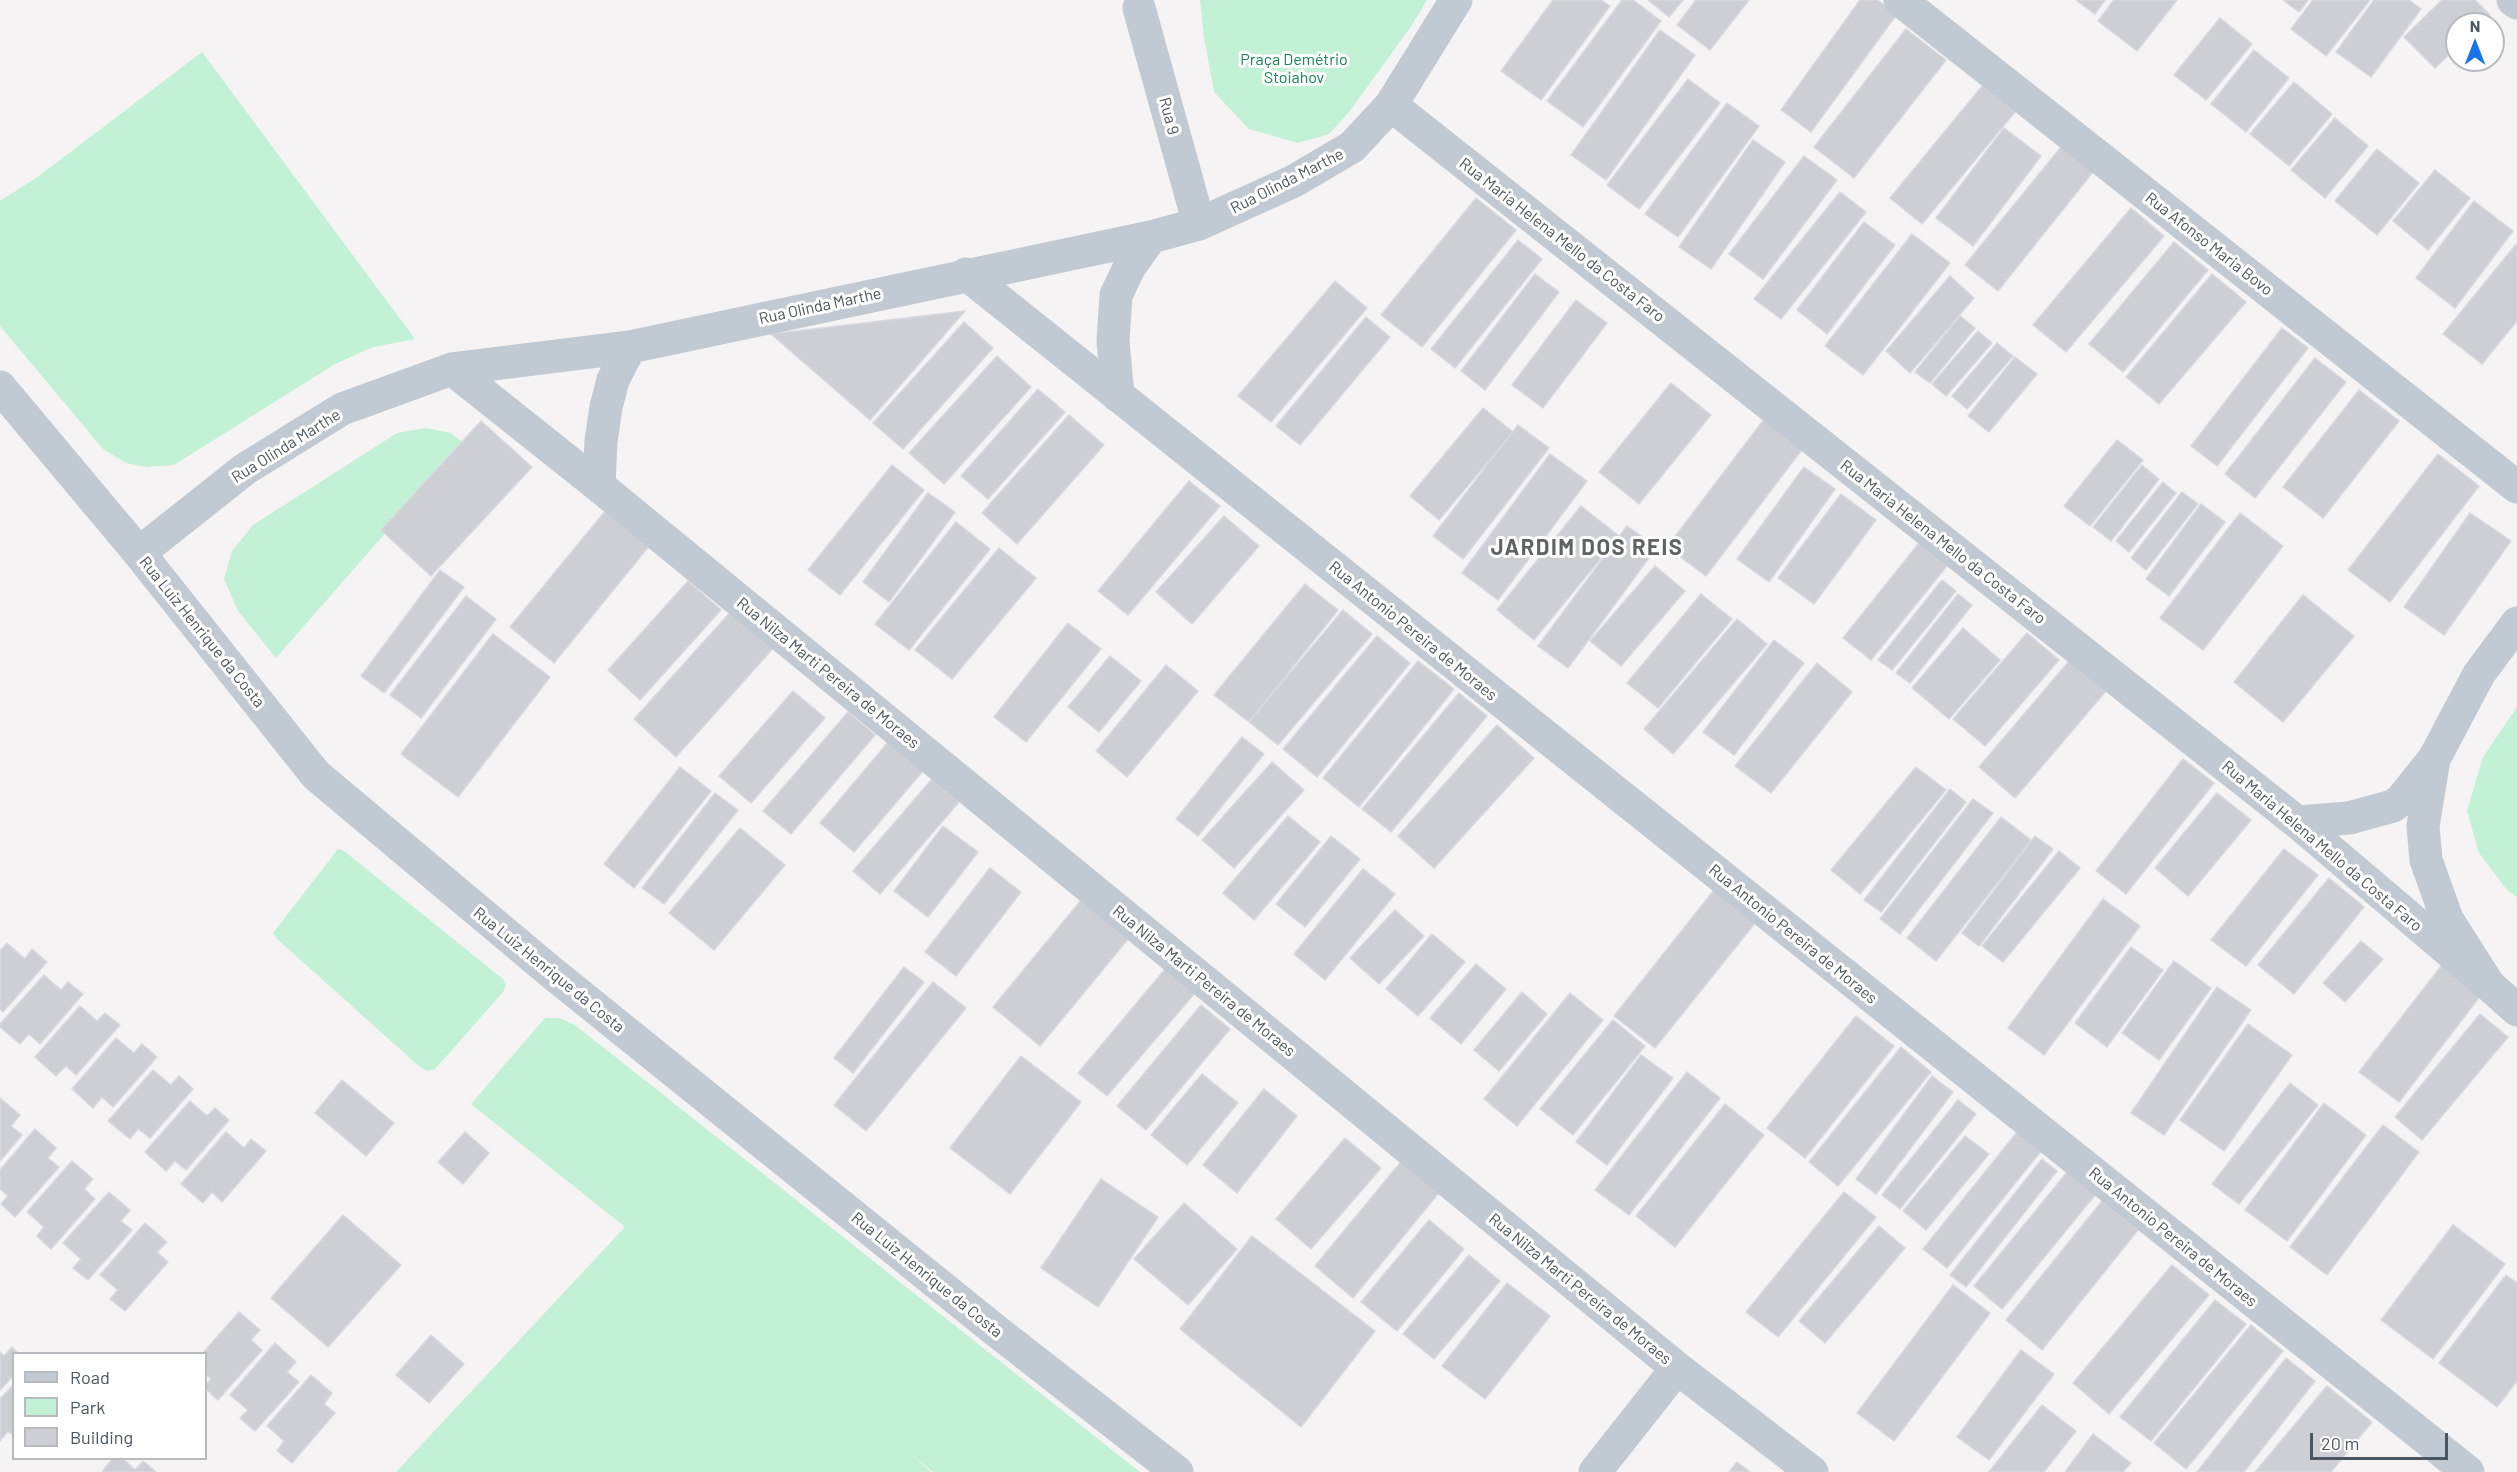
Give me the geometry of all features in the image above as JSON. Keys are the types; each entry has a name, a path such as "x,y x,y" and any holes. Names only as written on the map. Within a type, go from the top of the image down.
{"street":[{"name":"Rua Olinda Marthe","path":"139,553 245,469 342,410 452,369 630,347 966,274 1151,237 1199,224 1294,181 1352,147 1391,105 1456,0"},
{"name":"Rua Afonso Maria Bovo","path":"1900,0 2517,487"},
{"path":"2513,0 2517,3"},
{"name":"Rua 9","path":"1139,8 1199,224"},
{"name":"Rua Maria Helena Mello da Costa Faro","path":"1391,105 2297,822 2517,1010"},
{"path":"1118,396 1113,341 1116,295 1129,268 1151,237"},
{"name":"Rua Antonio Pereira de Moraes","path":"966,274 2468,1472"},
{"path":"599,486 601,441 606,407 613,380 630,347"},
{"name":"Rua Nilza Marti Pereira de Moraes","path":"452,369 599,486 1677,1368 1812,1472"},
{"name":"Rua Luiz Henrique da Costa","path":"0,387 139,553 316,775 560,980 995,1330 1177,1472"},
{"path":"2297,822 2349,818 2393,806 2401,800 2434,759 2479,674 2517,623"},
{"path":"2434,759 2423,826 2426,860 2448,919 2489,986"},
{"path":"1595,1472 1677,1368"}],"green space":[{"name":"Praça Demétrio Stoiahov","path":"1200,0 1427,0 1410,28 1349,112 1329,134 1298,143 1249,129 1214,92"},
{"path":"202,52 415,339 373,347 335,364 174,465 147,467 126,463 103,449 0,326 0,201 39,176"},
{"path":"426,428 451,433 464,443 276,658 238,611 224,579 232,551 253,525 397,433"},
{"path":"2517,707 2517,897 2508,891 2479,853 2467,811 2483,757"},
{"path":"338,849 344,851 503,979 506,985 503,992 435,1069 428,1071 421,1068 273,933"},
{"path":"545,1018 559,1018 575,1025 1140,1472 933,1472 909,1453 931,1472 396,1472 625,1227 471,1104"}],"building":[{"path":"1553,0 1601,0 1610,6 1541,100 1501,71"},
{"path":"1622,0 1633,0 1661,21 1583,127 1547,101"},
{"path":"1648,0 1683,0 1669,17"},
{"path":"1696,0 1749,0 1710,50 1677,25"},
{"path":"1860,0 1877,0 1897,14 1811,132 1781,110"},
{"path":"2076,0 2105,0 2095,14"},
{"path":"2114,0 2177,0 2137,51 2098,21"},
{"path":"2283,0 2308,0 2299,12"},
{"path":"2313,0 2370,0 2326,56 2291,29"},
{"path":"2374,0 2409,0 2421,9 2371,77 2336,52"},
{"path":"2442,0 2475,0 2487,12 2445,12 2445,58 2435,68 2404,37"},
{"path":"2220,18 2252,44 2206,100 2174,75"},
{"path":"1906,29 1946,60 1854,178 1814,147"},
{"path":"1660,30 1695,55 1606,180 1571,155"},
{"path":"2254,50 2289,78 2246,132 2211,104"},
{"path":"1688,79 1720,103 1639,209 1607,185"},
{"path":"2294,82 2332,114 2289,166 2250,134"},
{"path":"1983,85 2015,112 1922,224 1890,198"},
{"path":"1727,103 1759,126 1678,237 1645,214"},
{"path":"2335,118 2368,146 2325,198 2291,170"},
{"path":"2004,128 2041,156 1973,246 1936,218"},
{"path":"1753,140 1785,162 1711,269 1679,247"},
{"path":"2061,147 2093,172 1998,291 1965,265"},
{"path":"2377,149 2419,183 2377,235 2335,201"},
{"path":"1804,156 1837,180 1763,279 1729,254"},
{"path":"2435,170 2470,198 2428,250 2393,221"},
{"path":"1840,192 1866,212 1781,319 1754,299"},
{"path":"1476,198 1516,230 1422,347 1381,315"},
{"path":"2474,201 2513,231 2455,308 2416,278"},
{"path":"2131,208 2164,236 2066,352 2033,325"},
{"path":"1864,222 1895,245 1827,334 1797,310"},
{"path":"1912,234 1950,263 1863,375 1825,346"},
{"path":"1518,240 1542,259 1455,368 1431,349"},
{"path":"2174,242 2208,270 2123,372 2089,344"},
{"path":"2517,243 2517,321 2482,364 2443,334"},
{"path":"1535,274 1559,292 1485,390 1461,371"},
{"path":"2212,274 2246,302 2159,404 2126,377"},
{"path":"1950,276 1974,298 1910,373 1886,351"},
{"path":"1335,281 1367,308 1271,422 1238,396"},
{"path":"1576,300 1607,323 1543,408 1512,385"},
{"path":"965,311 870,420 771,334"},
{"path":"1960,316 1975,328 1930,383 1915,372"},
{"path":"1366,317 1390,337 1300,445 1276,426"},
{"path":"964,322 993,348 903,449 873,423"},
{"path":"2282,328 2308,348 2217,466 2191,446"},
{"path":"1978,331 1992,343 1946,396 1932,384"},
{"path":"1997,343 2013,356 1967,409 1952,396"},
{"path":"997,356 1031,387 944,484 909,453"},
{"path":"2015,357 2037,374 1989,432 1968,416"},
{"path":"2315,358 2346,382 2255,498 2225,474"},
{"path":"1671,383 1711,415 1639,504 1599,472"},
{"path":"1038,389 1065,412 988,499 961,476"},
{"path":"2359,390 2399,421 2323,518 2283,487"},
{"path":"1483,408 1513,432 1439,520 1410,496"},
{"path":"1069,415 1104,445 1017,544 982,513"},
{"path":"1765,418 1804,447 1706,576 1667,547"},
{"path":"481,421 532,467 431,576 381,530"},
{"path":"1518,425 1549,448 1463,559 1433,536"},
{"path":"2117,440 2143,460 2090,526 2064,506"},
{"path":"1550,454 1587,481 1498,600 1462,573"},
{"path":"2438,454 2479,486 2390,602 2348,570"},
{"path":"892,465 924,490 840,595 808,570"},
{"path":"2142,465 2159,479 2111,541 2093,527"},
{"path":"1804,467 1835,489 1769,582 1737,559"},
{"path":"1189,481 1220,506 1128,615 1098,591"},
{"path":"2163,482 2176,493 2129,552 2116,541"},
{"path":"2182,492 2198,504 2146,570 2131,558"},
{"path":"928,493 955,512 889,602 863,582"},
{"path":"1841,494 1876,520 1814,604 1778,578"},
{"path":"2201,504 2225,522 2169,596 2146,579"},
{"path":"1581,506 1619,536 1534,640 1497,610"},
{"path":"606,510 650,545 554,663 510,627"},
{"path":"2240,513 2283,546 2203,650 2160,618"},
{"path":"2470,513 2511,541 2444,635 2404,607"},
{"path":"1224,516 1259,546 1192,624 1156,592"},
{"path":"956,522 990,549 909,650 875,624"},
{"path":"1627,526 1657,547 1568,668 1538,646"},
{"path":"1919,543 1947,566 1871,660 1843,638"},
{"path":"999,548 1036,578 952,679 915,650"},
{"path":"1655,566 1685,591 1621,666 1590,641"},
{"path":"440,570 464,587 384,693 361,676"},
{"path":"1942,580 1956,591 1892,670 1878,660"},
{"path":"688,581 721,610 640,700 608,670"},
{"path":"1305,584 1338,610 1249,722 1214,695"},
{"path":"1701,594 1732,619 1658,708 1627,683"},
{"path":"1958,594 1972,605 1910,683 1896,673"},
{"path":"2303,595 2354,636 2283,722 2234,682"},
{"path":"466,596 496,619 421,718 390,695"},
{"path":"735,607 777,644 676,757 634,719"},
{"path":"1343,610 1372,634 1278,745 1249,722"},
{"path":"1737,619 1767,644 1673,754 1644,729"},
{"path":"1068,623 1101,649 1026,742 994,717"},
{"path":"1963,628 2000,660 1949,719 1912,688"},
{"path":"2027,633 2059,660 1985,746 1953,719"},
{"path":"493,634 550,677 458,797 401,754"},
{"path":"1377,636 1410,663 1317,777 1283,749"},
{"path":"1774,640 1804,663 1734,755 1703,732"},
{"path":"1110,656 1141,681 1099,732 1068,707"},
{"path":"1418,661 1454,689 1359,807 1323,778"},
{"path":"2069,661 2106,691 2015,798 1979,767"},
{"path":"1817,663 1852,692 1771,793 1735,766"},
{"path":"1166,665 1198,691 1127,777 1096,751"},
{"path":"793,691 825,718 751,803 719,776"},
{"path":"1459,693 1487,716 1391,832 1362,809"},
{"path":"848,712 875,735 791,834 763,811"},
{"path":"1497,725 1534,758 1434,868 1398,836"},
{"path":"1242,737 1264,754 1198,836 1176,819"},
{"path":"889,741 923,771 854,852 820,823"},
{"path":"2183,759 2214,783 2126,894 2096,871"},
{"path":"1272,762 1304,790 1234,868 1202,840"},
{"path":"680,767 711,791 634,888 604,864"},
{"path":"1916,767 1946,790 1860,894 1831,870"},
{"path":"932,779 959,802 880,894 853,871"},
{"path":"1950,789 1966,802 1881,912 1864,900"},
{"path":"715,793 738,810 664,904 642,888"},
{"path":"2217,793 2251,820 2188,896 2155,868"},
{"path":"1973,799 1993,813 1900,934 1880,919"},
{"path":"1288,816 1320,842 1254,920 1223,893"},
{"path":"2001,817 2031,840 1936,961 1907,938"},
{"path":"943,826 978,852 928,917 894,891"},
{"path":"740,828 785,865 714,950 669,913"},
{"path":"1331,836 1360,859 1305,927 1276,904"},
{"path":"2035,836 2053,849 1979,946 1962,933"},
{"path":"2284,849 2318,875 2246,966 2211,940"},
{"path":"2059,851 2080,868 2003,962 1982,946"},
{"path":"990,868 1021,892 956,976 925,952"},
{"path":"1363,869 1395,894 1325,980 1294,954"},
{"path":"2329,878 2364,907 2294,994 2258,965"},
{"path":"1714,890 1756,922 1655,1048 1614,1016"},
{"path":"1086,894 1133,933 1040,1046 993,1007"},
{"path":"2103,899 2140,926 2044,1055 2008,1028"},
{"path":"1395,910 1424,936 1379,984 1350,958"},
{"path":"1432,934 1465,962 1418,1016 1386,989"},
{"path":"2361,941 2383,959 2345,1002 2323,983"},
{"path":"7,943 25,959 32,949 47,962 3,1012 0,1009 0,951"},
{"path":"2131,947 2163,970 2107,1047 2075,1023"},
{"path":"2174,961 2211,988 2159,1060 2122,1033"},
{"path":"1171,962 1200,987 1107,1096 1078,1073"},
{"path":"1476,964 1506,989 1461,1044 1430,1018"},
{"path":"2442,965 2481,995 2399,1102 2359,1072"},
{"path":"904,967 924,982 853,1073 834,1058"},
{"path":"44,975 61,990 68,982 83,994 40,1044 29,1034 20,1044 0,1027 0,1024"},
{"path":"933,982 966,1008 866,1131 834,1105"},
{"path":"2217,987 2251,1010 2164,1135 2131,1113"},
{"path":"1522,992 1547,1014 1499,1071 1474,1050"},
{"path":"1570,993 1603,1020 1517,1126 1484,1099"},
{"path":"1201,1005 1230,1029 1146,1130 1117,1106"},
{"path":"80,1006 97,1021 105,1013 120,1025 76,1075 66,1066 56,1076 35,1057"},
{"path":"2480,1014 2508,1037 2422,1140 2395,1117"},
{"path":"1856,1016 1894,1046 1805,1158 1767,1128"},
{"path":"1613,1020 1645,1046 1573,1135 1540,1109"},
{"path":"2248,1024 2292,1055 2224,1151 2180,1120"},
{"path":"116,1038 134,1053 142,1044 157,1057 113,1107 102,1097 93,1108 72,1089"},
{"path":"1901,1047 1931,1072 1838,1186 1809,1162"},
{"path":"1641,1055 1673,1078 1607,1165 1576,1142"},
{"path":"1021,1056 1081,1102 1010,1194 950,1148"},
{"path":"153,1070 171,1085 179,1076 193,1089 150,1138 138,1129 130,1139 108,1121"},
{"path":"1687,1072 1720,1098 1629,1215 1595,1190"},
{"path":"1202,1074 1238,1103 1187,1165 1151,1135"},
{"path":"1932,1076 1953,1092 1876,1194 1856,1179"},
{"path":"342,1080 394,1123 366,1156 315,1113"},
{"path":"2290,1083 2318,1105 2239,1204 2212,1184"},
{"path":"1264,1089 1297,1116 1237,1193 1203,1165"},
{"path":"0,1098 20,1115 11,1126 22,1135 0,1161"},
{"path":"1958,1100 1976,1114 1900,1209 1882,1195"},
{"path":"190,1101 207,1116 215,1108 229,1120 186,1170 175,1161 166,1171 145,1152"},
{"path":"2324,1103 2366,1135 2287,1241 2245,1210"},
{"path":"1725,1104 1764,1135 1675,1247 1636,1216"},
{"path":"2383,1125 2419,1152 2327,1275 2290,1247"},
{"path":"35,1129 56,1148 48,1158 59,1167 15,1217 1,1204 8,1196 0,1189 0,1170"},
{"path":"226,1132 244,1148 251,1139 266,1151 222,1202 212,1192 203,1203 181,1184"},
{"path":"465,1132 489,1153 463,1184 438,1162"},
{"path":"2017,1132 2041,1151 1947,1268 1923,1249"},
{"path":"1965,1136 1989,1154 1926,1230 1903,1211"},
{"path":"1345,1138 1381,1168 1311,1249 1276,1219"},
{"path":"1404,1158 1442,1189 1353,1298 1315,1266"},
{"path":"2042,1159 2057,1171 1966,1287 1950,1275"},
{"path":"72,1161 93,1179 84,1189 95,1199 51,1249 37,1236 44,1227 27,1212"},
{"path":"2068,1171 2096,1194 2002,1309 1974,1286"},
{"path":"1101,1179 1158,1217 1098,1307 1041,1268"},
{"path":"109,1192 130,1210 121,1221 132,1230 88,1280 73,1268 81,1259 63,1243"},
{"path":"1844,1192 1876,1217 1778,1337 1746,1312"},
{"path":"2102,1201 2138,1230 2042,1350 2006,1320"},
{"path":"1184,1203 1237,1249 1188,1305 1134,1259"},
{"path":"343,1215 401,1265 328,1347 271,1298"},
{"path":"1429,1220 1464,1249 1397,1331 1361,1302"},
{"path":"145,1223 167,1242 157,1252 168,1262 125,1311 110,1299 118,1290 100,1275"},
{"path":"2453,1225 2505,1264 2433,1359 2381,1320"},
{"path":"1879,1226 1905,1248 1825,1343 1799,1321"},
{"path":"1252,1236 1375,1331 1301,1427 1180,1329"},
{"path":"1469,1255 1500,1281 1434,1359 1403,1334"},
{"path":"2172,1265 2209,1295 2109,1414 2073,1383"},
{"path":"2506,1275 2517,1283 2517,1381 2497,1407 2439,1363"},
{"path":"1507,1283 1550,1316 1485,1399 1442,1366"},
{"path":"1953,1285 1990,1313 1894,1441 1857,1413"},
{"path":"2215,1300 2246,1324 2151,1441 2120,1417"},
{"path":"239,1312 260,1330 251,1340 262,1350 218,1400 207,1390 207,1384 211,1379 207,1375 207,1352 204,1352"},
{"path":"2251,1325 2283,1351 2186,1469 2154,1443"},
{"path":"431,1335 464,1364 429,1403 396,1375"},
{"path":"275,1343 296,1362 287,1372 299,1382 255,1431 240,1418 248,1410 230,1395"},
{"path":"12,1347 17,1352 12,1352 12,1377 0,1390 0,1352 4,1356"},
{"path":"2021,1350 2054,1374 1989,1460 1957,1437"},
{"path":"2286,1358 2315,1381 2244,1472 2197,1472"},
{"path":"311,1375 332,1393 324,1404 335,1413 292,1463 277,1451 284,1441 267,1426"},
{"path":"12,1386 12,1434 8,1431 0,1441 0,1399"},
{"path":"2327,1386 2372,1422 2331,1472 2255,1472"},
{"path":"2042,1405 2076,1431 2044,1472 1989,1472"},
{"path":"2093,1434 2131,1463 2123,1472 2065,1472"},
{"path":"111,1460 124,1460 135,1470 143,1461 156,1472 102,1472"},
{"path":"1737,1462 1750,1472 1729,1472"}],"district":[{"name":"JARDIM DOS REIS","path":"1587,548"}]}
